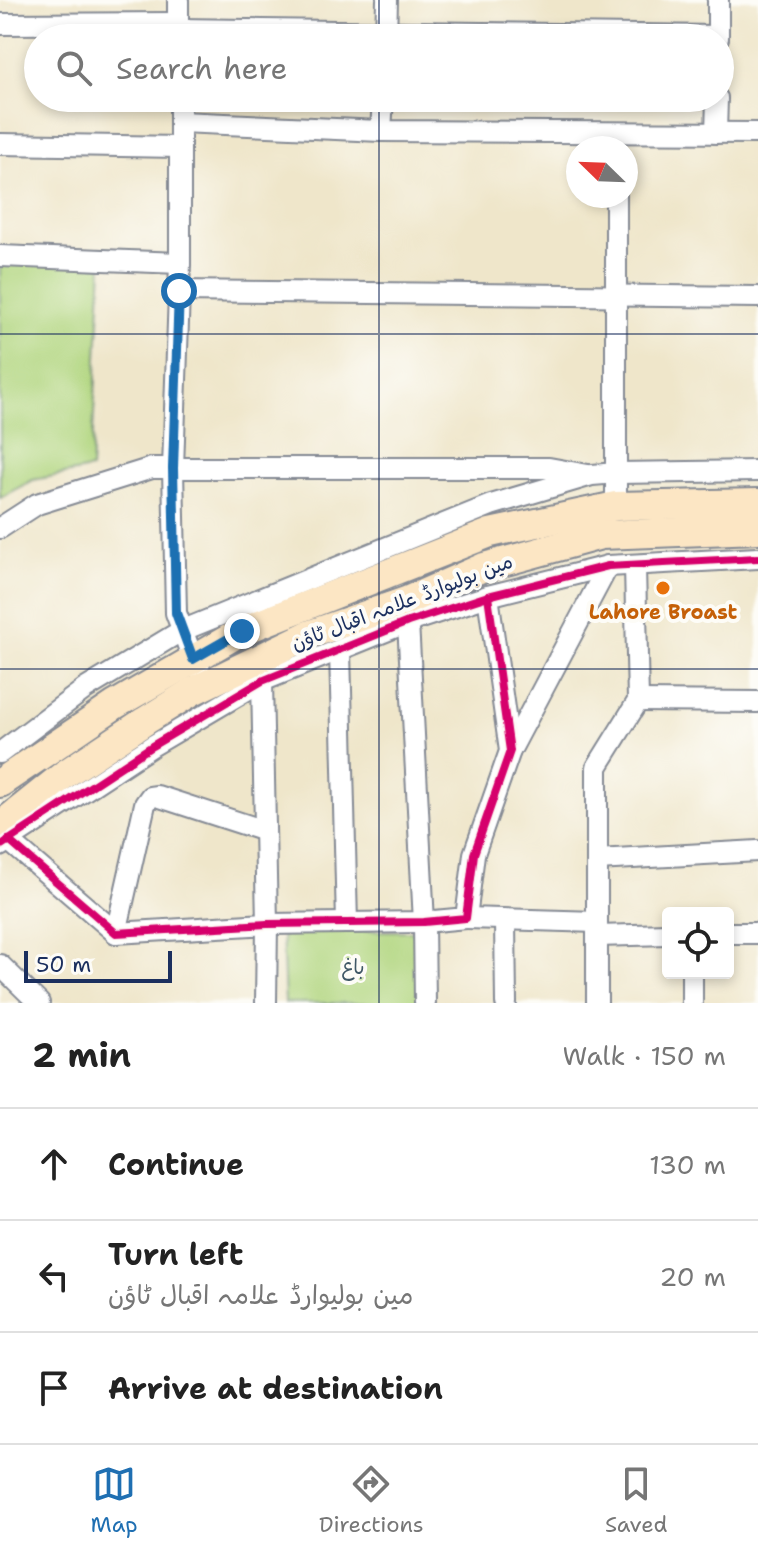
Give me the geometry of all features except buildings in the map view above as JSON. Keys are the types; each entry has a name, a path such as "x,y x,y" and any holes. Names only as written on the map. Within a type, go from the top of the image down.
{"main road":[{"name":"مین بولیوارڈ علامہ اقبال ٹاؤن","path":"0,783 115,705 242,631 490,533 616,506 758,503"},
{"name":"مین بولیوارڈ علامہ اقبال ٹاؤن","path":"3,837 65,774 145,721 210,683 308,635 406,601 484,567 601,535 758,529"}],"street":[{"path":"178,0 178,24"},
{"path":"386,24 387,0"},
{"path":"718,0 718,24"},
{"path":"0,24 24,25"},
{"path":"180,112 180,263 173,468 176,613 193,659 210,683"},
{"path":"381,131 382,112"},
{"path":"716,133 717,112"},
{"path":"180,122 566,139"},
{"path":"638,139 758,133"},
{"path":"0,144 180,147"},
{"path":"616,208 616,506"},
{"path":"0,256 180,263"},
{"path":"179,291 758,297"},
{"path":"0,528 37,504 152,468 549,468 592,475"},
{"path":"0,753 85,689 181,631 491,505 592,475 758,471"},
{"path":"662,934 466,918 424,922 267,924 116,933 3,837 262,681 408,622 488,596 608,566 758,558"},
{"path":"466,918 474,854 510,751 608,566"},
{"path":"597,1003 597,767 638,701 635,566"},
{"path":"488,596 510,751"},
{"path":"408,622 424,922 425,1003"},
{"path":"340,651 347,923"},
{"path":"262,681 266,1003"},
{"path":"638,701 758,702"},
{"path":"116,933 145,804 150,797 157,796 265,831"},
{"path":"597,860 758,851"},
{"path":"505,921 506,1003"},
{"path":"734,933 758,933"},
{"path":"0,965 39,1003"},
{"path":"692,979 692,1003"}],"green space":[{"path":"0,257 102,265 91,469 33,480 0,498"},
{"name":"باغ","path":"282,931 423,931 424,1003 285,1003"}],"cycle path":[{"path":"0,846 152,746 262,681 408,622 488,596 608,566 758,558"},
{"path":"8,840 116,933 267,924 424,922 466,918 474,854 510,751 488,596"}],"place":[{"name":"Lahore Broast","path":"663,588"}],"route":[{"path":"179,291 173,468 176,613 193,659 242,631"}]}
